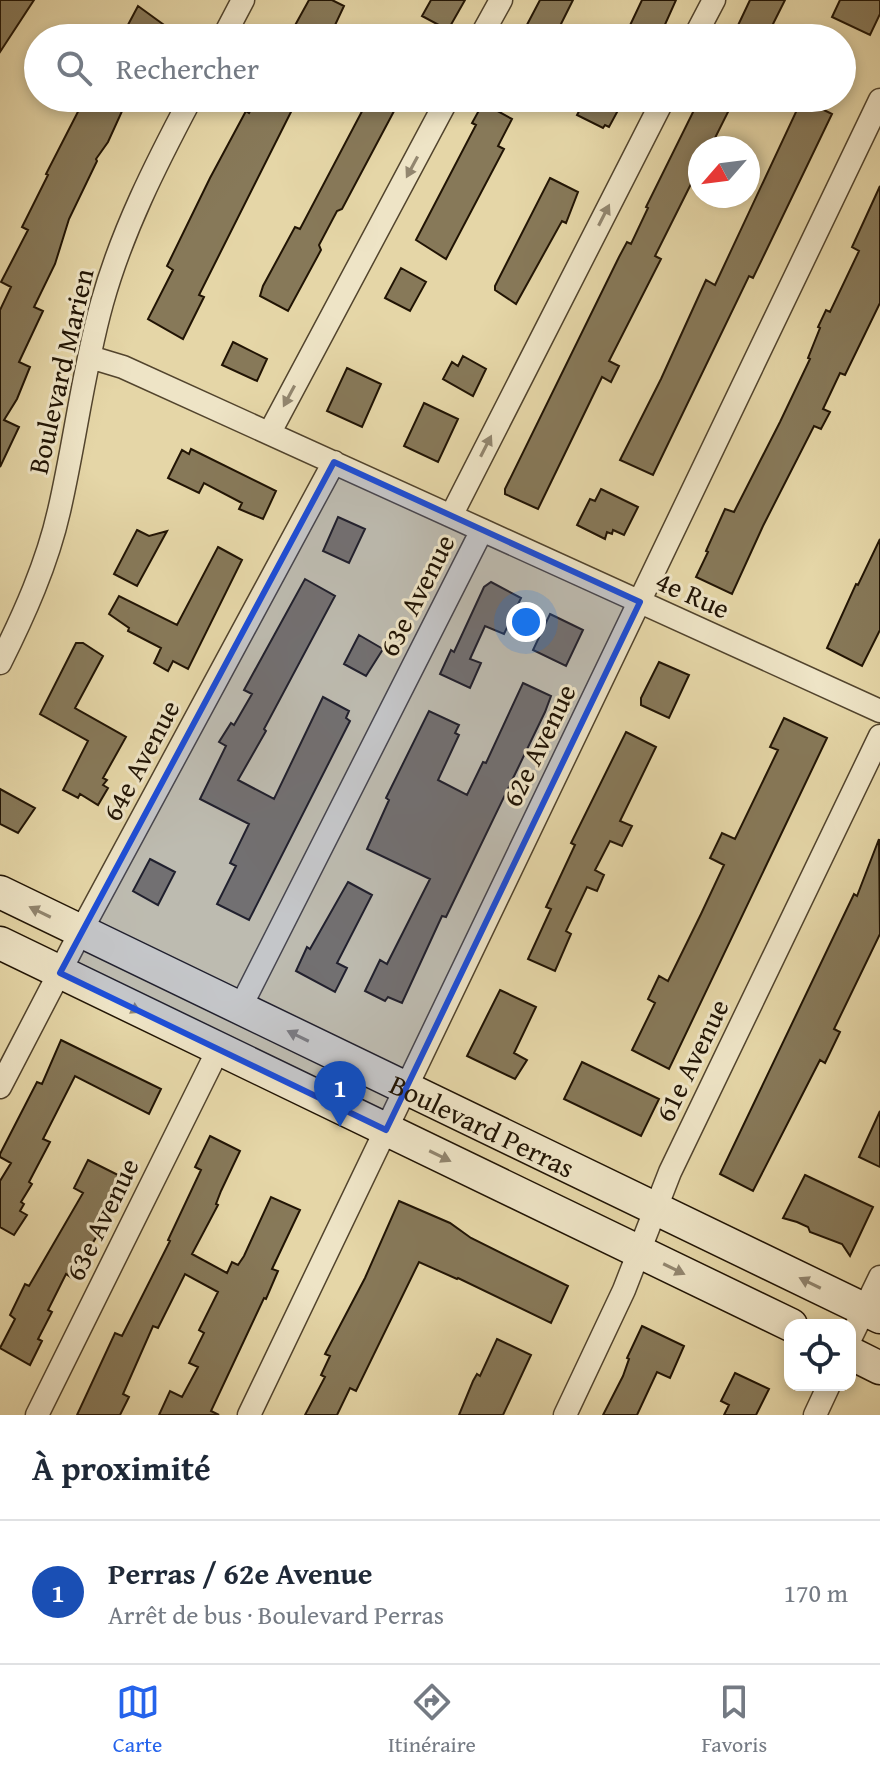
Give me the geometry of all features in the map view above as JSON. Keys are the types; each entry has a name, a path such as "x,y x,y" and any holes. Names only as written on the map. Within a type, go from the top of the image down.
{"main road":[{"name":"Boulevard Perras","path":"0,892 872,1313"},
{"name":"Boulevard Perras","path":"0,943 784,1322"},
{"path":"856,1356 880,1368"}],"street":[{"path":"230,24 243,0"},
{"path":"488,24 501,0"},
{"path":"701,24 714,0"},
{"name":"62e Avenue","path":"249,1415 880,100"},
{"name":"Boulevard Marien","path":"0,663 9,622 45,561 59,513 102,303 119,249 184,112"},
{"path":"270,432 441,112"},
{"name":"63e Avenue","path":"240,1008 482,530 451,516 657,112"},
{"path":"90,357 123,367 451,516"},
{"name":"64e Avenue","path":"0,1087 334,462"},
{"name":"4e Rue","path":"482,530 880,711"},
{"name":"61e Avenue","path":"565,1415 624,1290 654,1207 880,736"},
{"name":"63e Avenue","path":"37,1415 218,1050"},
{"path":"856,1332 872,1313 880,1277"},
{"path":"815,1415 826,1391"}],"highlighted area":[{"path":"334,462 640,602 386,1130 60,973"}],"building":[{"path":"0,0 34,0 0,52"},
{"path":"309,0 332,0 344,6 336,24 296,24"},
{"path":"431,0 465,0 451,24 437,24 422,16"},
{"path":"540,0 573,0 561,24 527,24"},
{"path":"642,0 676,0 665,24 631,24"},
{"path":"750,0 785,0 773,24 739,24"},
{"path":"840,0 880,0 880,14 870,35 856,28 856,24 847,24 832,17"},
{"path":"138,6 163,24 128,24"},
{"path":"78,112 122,112 69,219 55,264 34,307 43,311 19,362 30,367 17,399 4,420 19,427 0,467 0,310 11,287 1,282 28,230 22,227"},
{"path":"245,112 291,112 199,295 204,297 183,339 148,319 173,270 167,266 210,178"},
{"path":"362,112 394,112 342,209 337,211 319,245 321,250 288,311 260,296 295,227 300,229"},
{"path":"478,112 499,112 512,119 498,146 504,149 446,259 416,240 476,125 472,123"},
{"path":"579,112 617,112 609,127 605,125 603,128 577,115"},
{"path":"693,112 728,112 716,136 688,136 688,190 655,256 661,259 609,361 619,366 611,382 602,377 538,509 505,494 505,489 619,257 627,242 631,244"},
{"path":"796,112 832,114 653,475 620,460 706,280 715,285 751,208 760,208 760,189"},
{"path":"550,178 578,192 566,223 562,221 516,304 495,290 495,286"},
{"path":"880,186 880,303 845,375 840,373 823,409 830,412 821,429 814,426 732,594 696,577 725,509 734,512 810,359 818,327 826,310 830,312 859,251 852,247"},
{"path":"401,268 426,282 410,311 385,298"},
{"path":"233,342 267,359 257,381 222,365"},
{"path":"463,356 486,369 473,396 443,379 452,362 458,366"},
{"path":"347,368 381,384 362,427 327,411"},
{"path":"424,403 458,419 438,462 404,446"},
{"path":"191,449 276,491 263,519 239,509 242,503 204,483 199,493 168,478 182,450 189,454"},
{"path":"601,489 638,507 624,535 613,530 612,534 607,532 605,539 577,525 590,499 595,501"},
{"path":"338,517 365,529 349,563 323,551"},
{"path":"137,530 149,536 167,531 137,586 114,574"},
{"path":"880,539 880,630 862,666 827,648"},
{"path":"218,547 242,560 188,669 173,661 168,671 154,663 161,648 128,631 129,628 109,614 119,596 177,625"},
{"path":"305,579 335,596 238,780 274,799 323,697 349,711 346,718 350,721 249,920 217,904 236,866 230,863 249,824 200,799 226,746 219,742 231,723 234,725 252,694 244,690"},
{"path":"491,582 521,598 504,634 485,626 470,659 481,663 470,688 440,674 451,650 454,652 484,587"},
{"path":"550,614 583,630 566,666 533,650"},
{"path":"359,635 383,649 366,676 344,664"},
{"path":"76,643 83,643 103,656 75,708 126,737 103,778 107,780 103,785 108,788 98,805 80,794 78,798 63,790 88,741 40,714"},
{"path":"659,662 689,675 669,718 641,705 641,698"},
{"path":"523,683 551,696 545,712 446,917 442,916 402,1003 388,997 385,1001 365,991 380,960 387,964 430,879 367,849 389,800 386,798 429,711 459,725 455,733 459,735 438,780 467,795 483,762 486,763"},
{"path":"784,718 827,738 669,1069 632,1050 655,1003 648,999 659,976 668,981 701,914 724,865 710,858 722,833 735,839 778,750 770,747"},
{"path":"626,732 656,747 620,821 632,826 622,846 610,841 595,870 604,875 597,891 587,887 566,931 571,934 555,971 528,959 551,909 546,907 575,845 571,843"},
{"path":"0,789 35,808 18,833 0,824"},
{"path":"879,839 880,934 834,1029 840,1032 825,1063 820,1060 753,1191 720,1174 854,894 857,896"},
{"path":"150,859 175,872 158,905 133,891"},
{"path":"348,882 372,895 337,963 347,968 335,992 296,971 307,947 310,949"},
{"path":"500,990 536,1007 514,1053 527,1060 515,1079 467,1056"},
{"path":"61,1040 161,1089 149,1114 75,1076 43,1139 50,1142 21,1202 24,1204 20,1211 27,1215 14,1235 0,1227 0,1181 11,1163 0,1154 37,1082 42,1084"},
{"path":"582,1062 659,1099 641,1136 564,1099"},
{"path":"880,1111 880,1167 859,1157"},
{"path":"210,1136 240,1151 221,1191 218,1205 192,1254 227,1273 232,1262 238,1265 244,1256 271,1197 300,1210 272,1269 278,1271 266,1299 211,1411 219,1415 159,1415 170,1391 182,1397 198,1367 189,1363 204,1333 199,1330 218,1292 185,1274 158,1328 153,1326 123,1394 129,1397 120,1415 77,1415 115,1333 122,1336 170,1241 201,1170 195,1167"},
{"path":"88,1160 120,1176 93,1231 98,1234 72,1278 66,1274 48,1310 52,1312 38,1339 42,1341 30,1365 0,1348 15,1319 10,1315 25,1284 29,1286 83,1193 74,1188"},
{"path":"805,1175 873,1207 850,1256 842,1244 783,1218"},
{"path":"399,1201 450,1223 471,1238 568,1286 551,1323 419,1262 356,1391 350,1388 337,1415 305,1415 325,1377 321,1375 330,1356 325,1354 365,1278"},
{"path":"642,1326 684,1346 670,1378 657,1372 637,1415 603,1415 623,1376 627,1358"},
{"path":"497,1339 531,1355 503,1415 459,1415 473,1381 477,1374 480,1376"},
{"path":"735,1373 769,1389 756,1415 724,1415 729,1405 721,1401"}],"place":[{"name":"Perras / 62e Avenue","path":"340,1127"}]}
